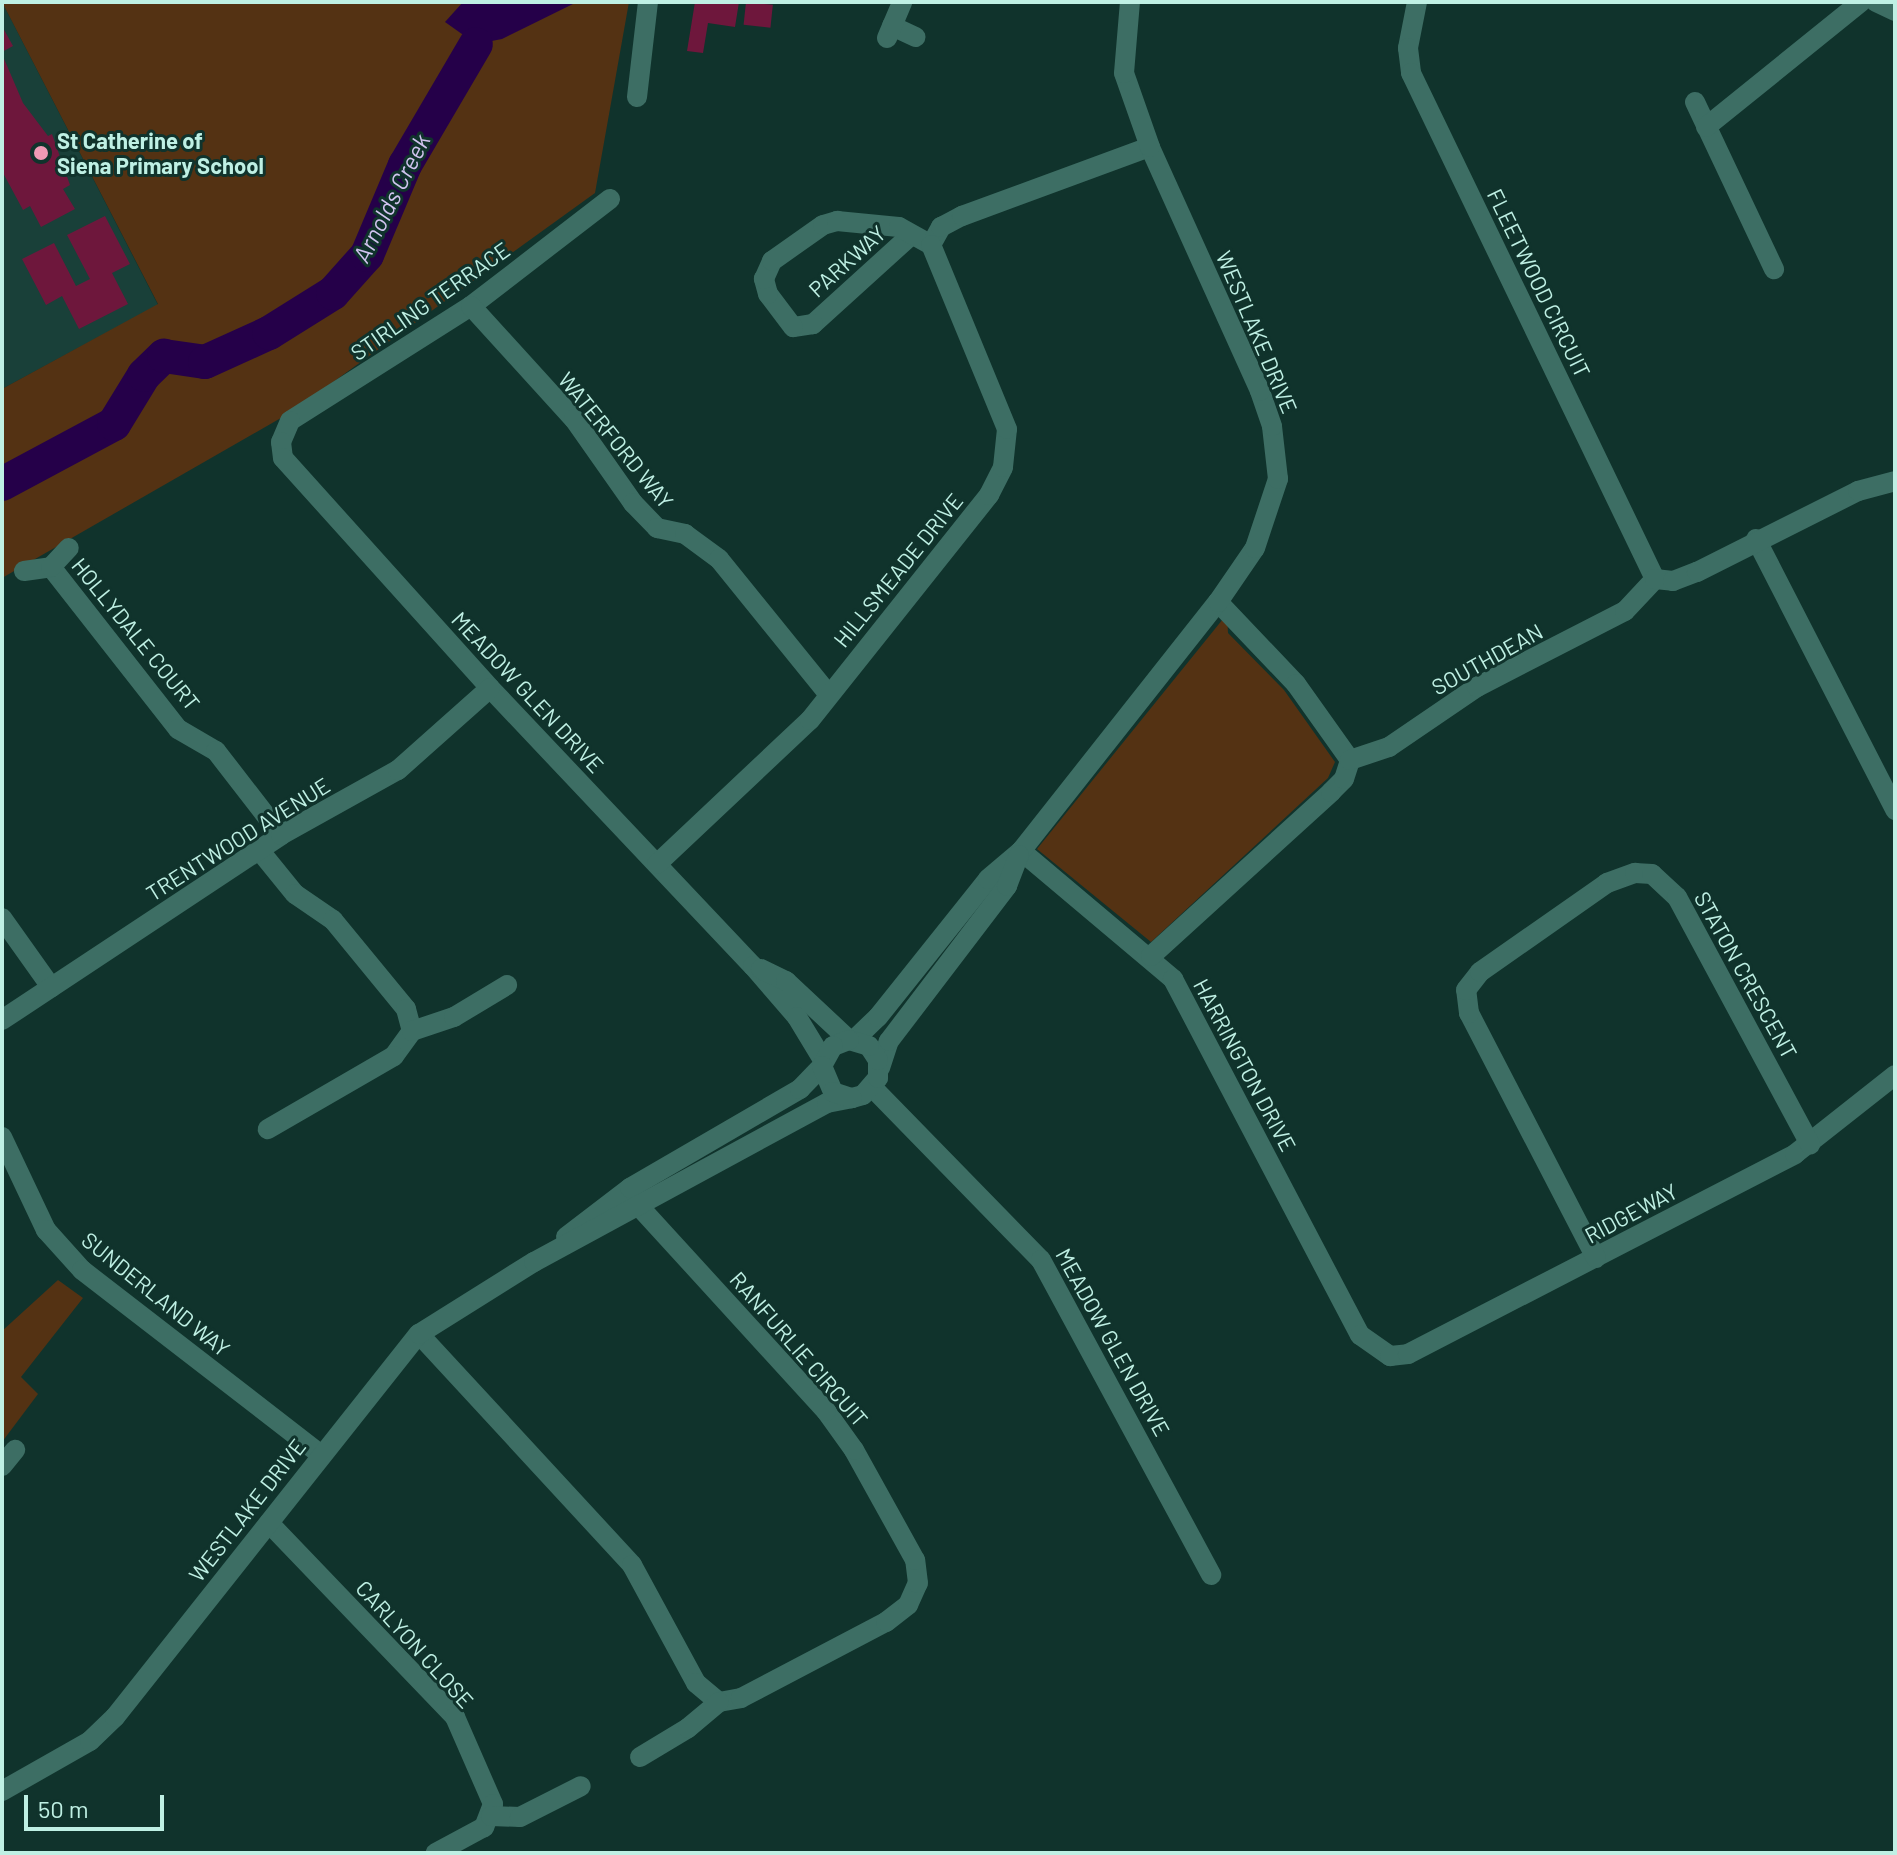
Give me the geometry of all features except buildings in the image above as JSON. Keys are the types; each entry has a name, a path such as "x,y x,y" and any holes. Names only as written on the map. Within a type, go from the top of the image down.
{"street":[{"path":"637,97 648,2"},
{"path":"902,2 890,32 916,37"},
{"name":"WESTLAKE DRIVE","path":"852,1040 878,1017 988,879 1021,851 1218,602 1255,548 1278,479 1272,426 1150,147 1124,73 1130,2"},
{"name":"FLEETWOOD CIRCUIT","path":"1417,2 1408,48 1411,73 1655,579"},
{"path":"1706,127 1861,2"},
{"path":"1876,2 1895,11"},
{"path":"1695,102 1774,269"},
{"path":"909,237 931,245 941,227 962,216 1150,147"},
{"name":"STIRLING TERRACE","path":"281,442 290,421 471,306 610,199"},
{"name":"PARKWAY","path":"837,221 899,227 909,237 813,324 793,327 768,294 764,279 772,261 823,225 837,221"},
{"name":"HILLSMEADE DRIVE","path":"657,864 810,720 989,495 1003,467 1007,429 931,245"},
{"name":"WATERFORD WAY","path":"471,306 574,419 633,503 657,528 685,534 719,559 829,695"},
{"name":"MEADOW GLEN DRIVE","path":"281,442 283,458 300,479 490,688 753,966 797,1017 822,1063"},
{"path":"1655,579 1685,577 1756,539 1858,491 1895,481"},
{"path":"1756,539 1888,779 1895,810"},
{"name":"HOLLYDALE COURT","path":"24,571 51,567 69,548"},
{"name":"HOLLYDALE COURT","path":"51,567 178,729 216,751 281,835"},
{"name":"SOUTHDEAN","path":"1350,760 1389,747 1477,687 1625,611 1655,579"},
{"path":"1151,956 1331,792 1344,779 1350,760 1296,684 1218,602"},
{"name":"TRENTWOOD AVENUE","path":"2,1020 281,835 398,770 490,688"},
{"path":"260,851 295,894 333,920 406,1009 412,1031"},
{"name":"WESTLAKE DRIVE","path":"876,1078 889,1041 1007,886 1021,851"},
{"name":"HARRINGTON DRIVE","path":"1021,851 1151,956 1173,979 1360,1335 1372,1347"},
{"name":"STATON CRESCENT","path":"1596,1258 1469,1013 1466,990 1480,972 1607,883 1635,873 1652,874 1677,897 1810,1144"},
{"path":"2,918 51,987"},
{"name":"MEADOW GLEN DRIVE","path":"753,966 786,981 852,1040"},
{"path":"268,1129 394,1056 412,1031 454,1017 507,985"},
{"path":"852,1040 869,1046 876,1078 852,1098 827,1085 822,1063 833,1046 852,1040"},
{"name":"WESTLAKE DRIVE","path":"534,1262 630,1188 800,1089 822,1063"},
{"name":"RIDGEWAY","path":"1372,1347 1390,1356 1408,1354 1596,1258 1810,1144 1895,1075"},
{"name":"MEADOW GLEN DRIVE","path":"876,1078 1041,1260 1211,1575"},
{"name":"WESTLAKE DRIVE","path":"2,1791 90,1741 115,1717 320,1454 419,1334 534,1262 827,1103 852,1098"},
{"name":"SUNDERLAND WAY","path":"2,1137 46,1230 82,1270 320,1454"},
{"name":"RANFURLIE CIRCUIT","path":"640,1207 826,1411 854,1450 915,1560 918,1583 908,1605 886,1622 741,1698 719,1702 640,1757"},
{"path":"419,1334 632,1565 696,1683 719,1702"},
{"name":"CARLYON CLOSE","path":"269,1523 455,1717 487,1787 491,1816"},
{"path":"436,1853 484,1827 491,1816 520,1817 581,1786"}],"shaded area":[{"name":"St Catherine of Siena Primary School","path":"2,2 158,305 2,389"},
{"path":"2,2 629,2 595,193 293,411 2,578 2,389 158,304"},
{"path":"463,2 577,2 502,39 476,44 445,22"},
{"path":"1227,614 1228,633 1284,690 1335,762 1328,778 1151,942 1037,849"},
{"path":"58,1280 83,1298 21,1377 38,1394 2,1442 2,1331"}],"waterway":[{"name":"Arnolds Creek","path":"2,484 114,424 144,375 164,356 205,362 269,333 333,293 367,255 405,165 476,44"}],"place":[{"name":"St Catherine of Siena Primary School","path":"41,153"}]}
